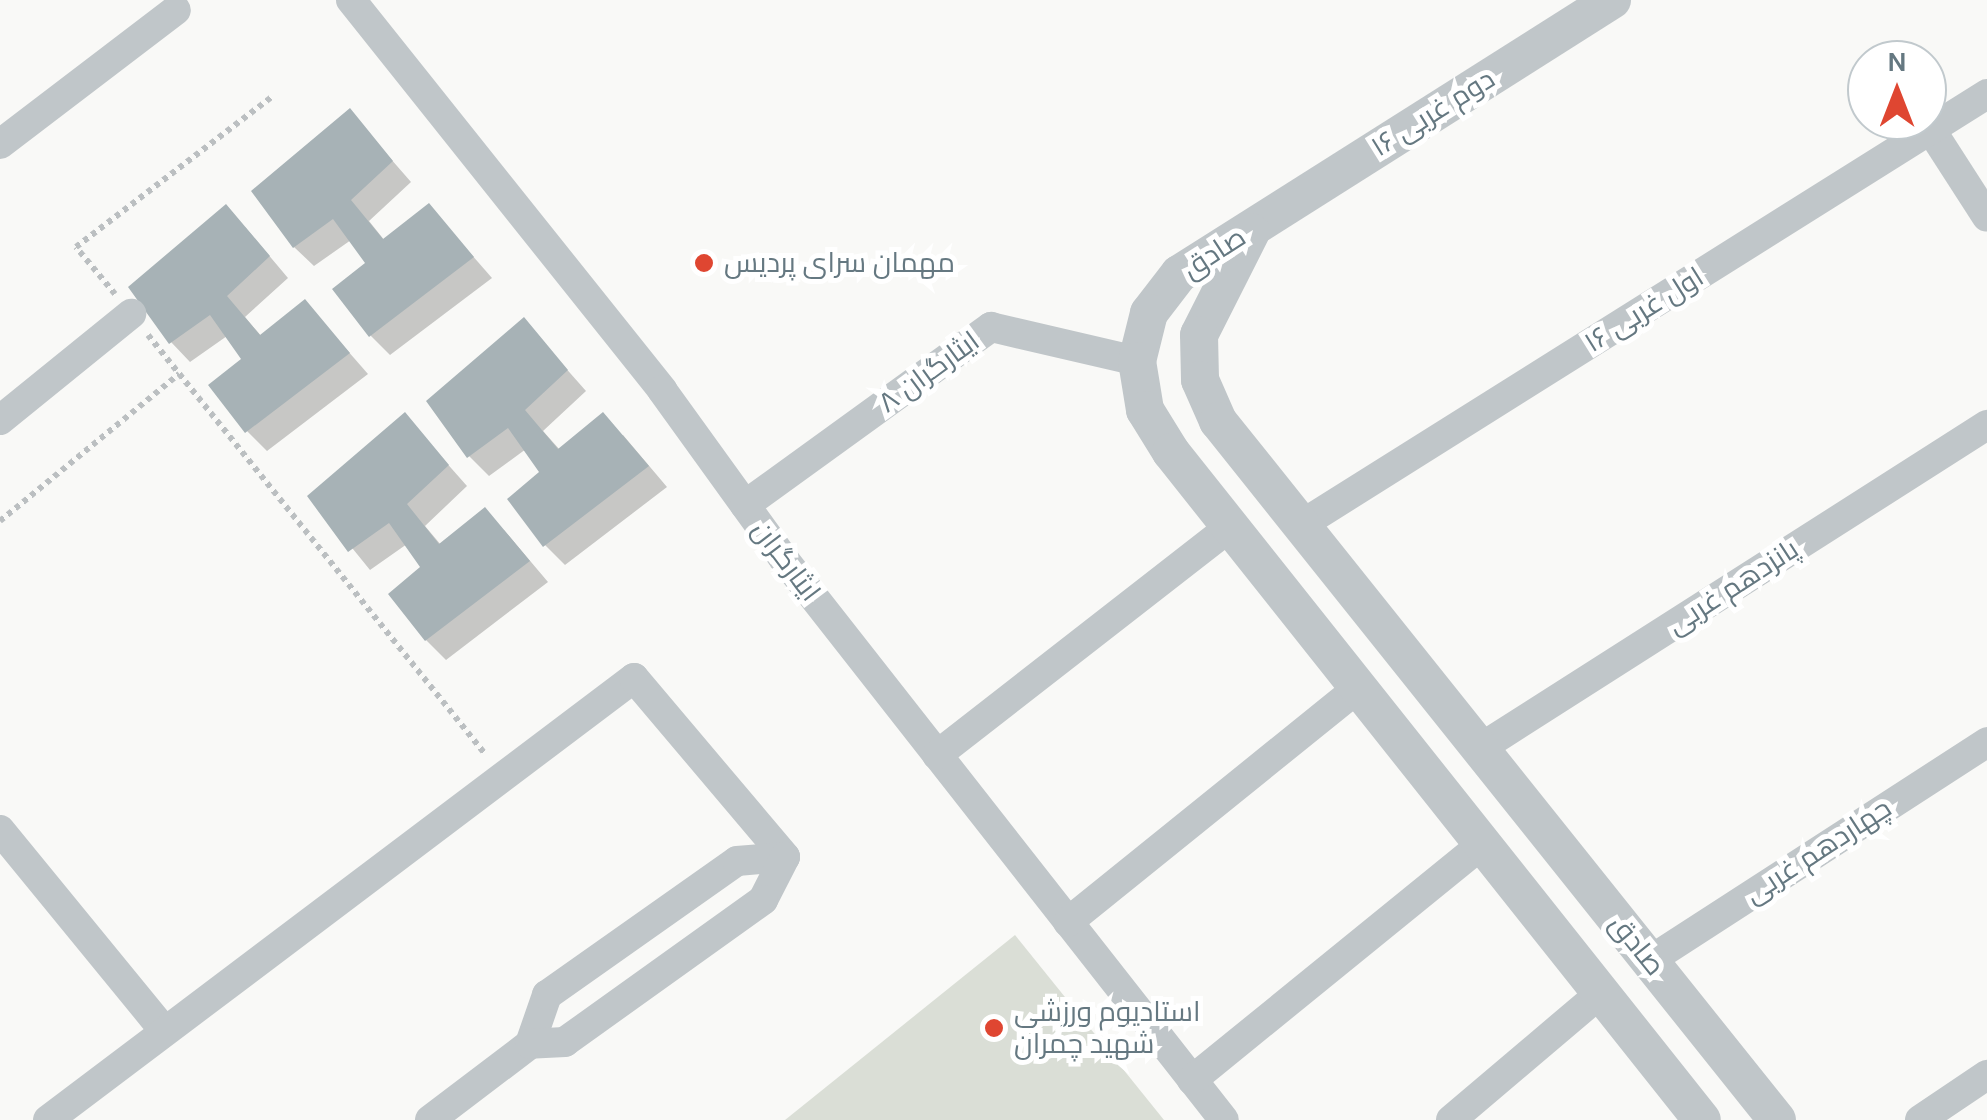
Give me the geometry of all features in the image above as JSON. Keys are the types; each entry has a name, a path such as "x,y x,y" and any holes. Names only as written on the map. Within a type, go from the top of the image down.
{"street":[{"name":"ایثارگران","path":"351,0 662,390 745,506 1224,1120"},
{"name":"۱۶ دوم غربی","path":"1254,226 1612,0"},
{"path":"0,144 176,10"},
{"name":"۱۶ اول غربی","path":"1947,120 1987,94"},
{"name":"۱۶ اول غربی","path":"1301,525 1915,140"},
{"path":"1937,140 1987,218"},
{"name":"صادق","path":"1254,226 1179,274 1149,313 1137,361 1145,410 1230,527 1702,1120"},
{"name":"صادق","path":"1254,226 1199,335 1200,380 1218,421 1777,1120"},
{"path":"0,420 131,314"},
{"name":"ایثارگران ۸","path":"745,506 991,327 1137,361"},
{"name":"پانزدهم غربی","path":"1479,749 1987,425"},
{"path":"937,755 1230,527"},
{"path":"48,1120 163,1029 634,678 785,857"},
{"path":"1068,922 1358,688"},
{"name":"چهاردهم غربی","path":"1649,961 1987,742"},
{"path":"1434,782 1479,749"},
{"path":"0,830 163,1029"},
{"path":"1192,1080 1482,844"},
{"path":"530,1044 564,1042 763,900 785,857"},
{"path":"430,1120 530,1044 548,995 737,861 785,857"},
{"path":"1451,1120 1601,992"},
{"path":"1920,1120 1987,1075"}],"path":[{"path":"273,96 76,246 504,778"},
{"path":"0,521 179,374"}],"shaded area":[{"name":"استادیوم ورزشی شهید چمران","path":"1015,935 1164,1120 785,1120"}],"building":[{"path":"350,108 393,161 351,200 383,239 429,203 474,257 369,337 332,289 365,263 333,219 293,248 251,191"},
{"path":"226,204 270,256 227,296 260,335 305,299 350,353 245,433 208,385 241,359 210,315 169,344 128,287"},
{"path":"524,317 568,370 525,410 558,449 603,412 649,466 543,547 507,499 539,472 508,428 467,458 426,401"},
{"path":"405,412 449,465 407,504 439,544 485,507 530,561 425,641 388,594 420,567 389,523 348,552 307,496"}],"place":[{"name":"مهمان سرای پردیس","path":"704,263"},
{"name":"استادیوم ورزشی شهید چمران","path":"994,1028"}]}
